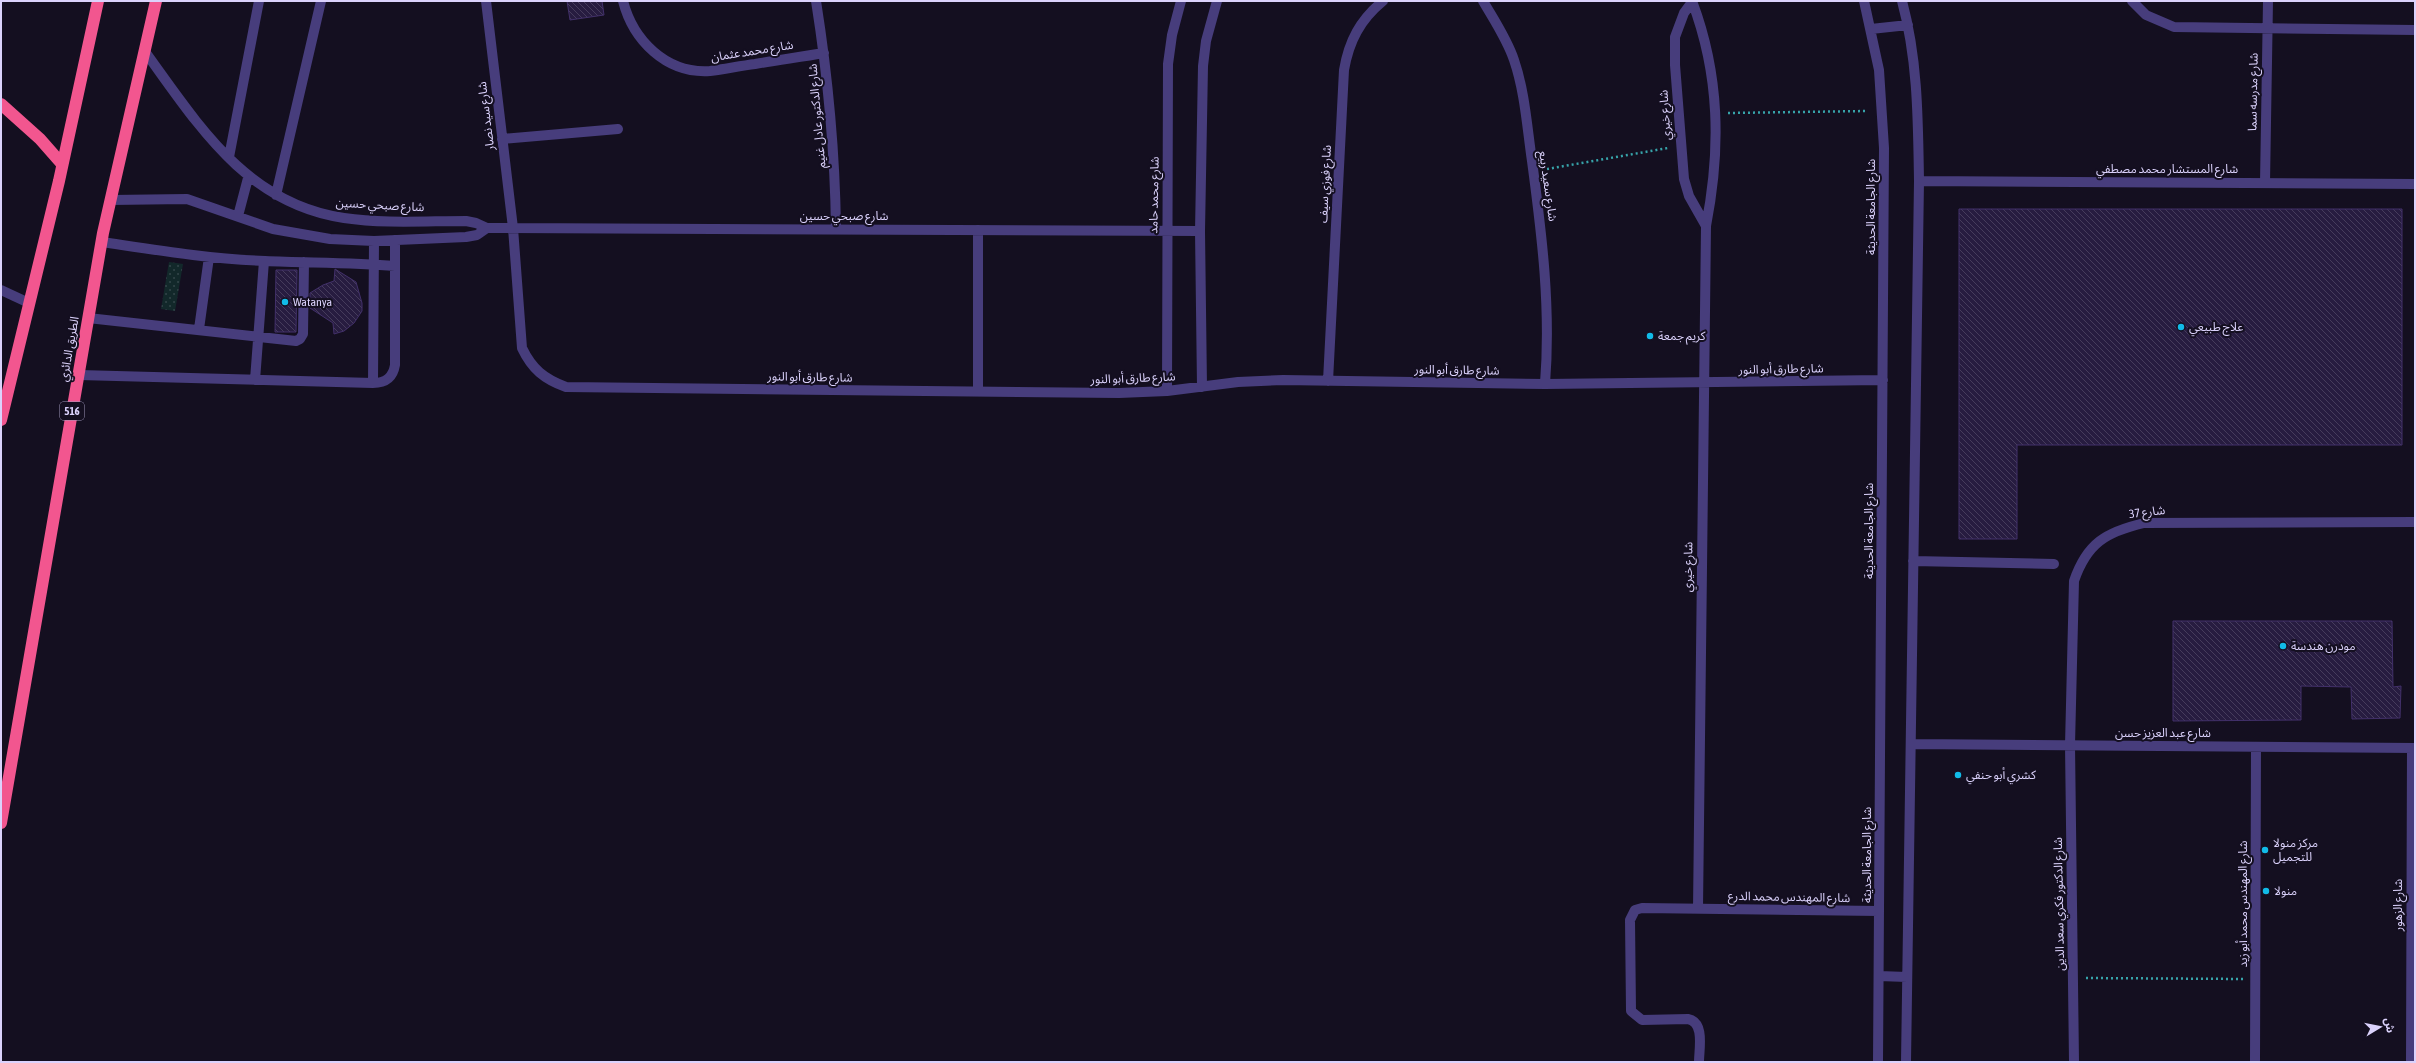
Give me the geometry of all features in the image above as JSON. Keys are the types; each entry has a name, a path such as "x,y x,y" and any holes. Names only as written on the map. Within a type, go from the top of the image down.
{"highway":[{"path":"1,420 30,303 98,1"},
{"name":"الطريق الدائري","path":"1,823 102,242 146,53 156,1"},
{"path":"1,104 36,134 62,164"}],"street":[{"path":"229,158 259,1"},
{"path":"276,195 321,1"},
{"name":"شارع سيد نصار","path":"486,1 513,228"},
{"name":"شارع محمد عثمان","path":"623,1 626,16 636,35 650,50 668,62 688,69 708,71 824,53"},
{"name":"شارع الدكتور عادل غنيم","path":"816,1 824,53 833,141 836,229"},
{"name":"شارع محمد حامد","path":"1167,391 1166,231 1168,64 1172,35 1181,1"},
{"path":"1202,387 1200,231 1203,66 1206,41 1217,1"},
{"name":"شارع فوزي سيف","path":"1328,381 1344,70 1353,37 1362,22 1383,1"},
{"name":"شارع سعيد ربيع","path":"1483,1 1508,45 1518,74 1533,172 1547,289 1547,347 1545,384"},
{"name":"شارع الجامعة الحديثة","path":"1864,1 1871,29 1883,110 1883,380 1878,1062"},
{"path":"1902,1 1908,25 1916,87 1919,181 1906,1062"},
{"path":"2132,1 2146,15 2174,27 2415,30"},
{"name":"شارع مدرسه سما","path":"2265,183 2268,1"},
{"name":"شارع خيري","path":"1692,2 1710,64 1716,114 1716,162 1706,226 1702,383 1698,909"},
{"name":"شارع خيري","path":"1692,2 1684,12 1675,37 1680,146 1689,196 1706,226"},
{"path":"1871,29 1908,25"},
{"name":"شارع صبحي حسين","path":"146,53 203,132 248,178 298,206 345,218 466,221 476,223 487,228 1200,231"},
{"path":"502,139 618,129"},
{"path":"238,216 248,178"},
{"name":"شارع المستشار محمد مصطفي","path":"1919,181 2415,184"},
{"name":"شارع صبحي حسين","path":"111,200 188,199 273,229 330,239 374,241 471,236 487,228"},
{"name":"شارع طارق أبو النور","path":"513,228 522,348 528,361 539,374 558,384 581,388 1119,394 1167,391 1261,381 1545,384 1883,380"},
{"path":"978,230 978,392"},
{"path":"78,375 373,383 386,381 394,372 395,365 395,240"},
{"path":"373,383 374,241"},
{"path":"102,242 209,257 264,261 337,261 395,266"},
{"path":"199,330 209,257"},
{"path":"255,380 264,261"},
{"path":"88,318 294,341 301,338 304,262"},
{"path":"1,290 30,303"},
{"name":"شارع 37","path":"2070,745 2074,581 2080,563 2091,547 2107,535 2138,525 2165,522 2415,522"},
{"path":"1913,561 2054,564"},
{"name":"شارع عبد العزيز حسن","path":"1911,744 2414,748"},
{"name":"شارع الدكتور فكري سعد الدين","path":"2070,745 2074,1062"},
{"name":"شارع المهندس محمد أبو زيد","path":"2255,1062 2256,747"},
{"name":"شارع الزهور","path":"2411,1062 2414,748"},
{"name":"شارع المهندس محمد الدرع","path":"1699,1062 1699,1031 1695,1021 1688,1019 1642,1020 1633,1015 1629,1006 1630,920 1632,912 1642,908 1879,911"},
{"path":"1879,976 1907,977"}],"path":[{"path":"1716,114 1883,110"},
{"path":"1533,172 1680,146"},
{"path":"2073,978 2256,980"}],"green space":[{"path":"169,262 183,264 175,311 161,309"}],"building":[{"path":"567,1 602,1 604,15 570,20"},
{"name":"علاج طبيعي","path":"1959,209 2402,209 2402,445 2017,445 2017,539 1959,539"},
{"path":"335,269 356,282 362,303 362,311 354,323 344,331 334,334 333,323 310,308 310,293 323,285 334,281"},
{"path":"276,270 297,270 296,332 275,332"},
{"name":"مودرن هندسة","path":"2173,621 2392,621 2393,687 2401,686 2400,718 2352,719 2351,687 2301,686 2301,720 2173,721"}],"place":[{"name":"Watanya","path":"285,302"},
{"name":"علاج طبيعي","path":"2181,327"},
{"name":"كريم جمعة","path":"1650,336"},
{"name":"مودرن هندسة","path":"2283,646"},
{"name":"كشري أبو حنفي","path":"1958,775"},
{"name":"مركز منولا للتجميل","path":"2265,850"},
{"name":"منولا","path":"2266,891"}]}
